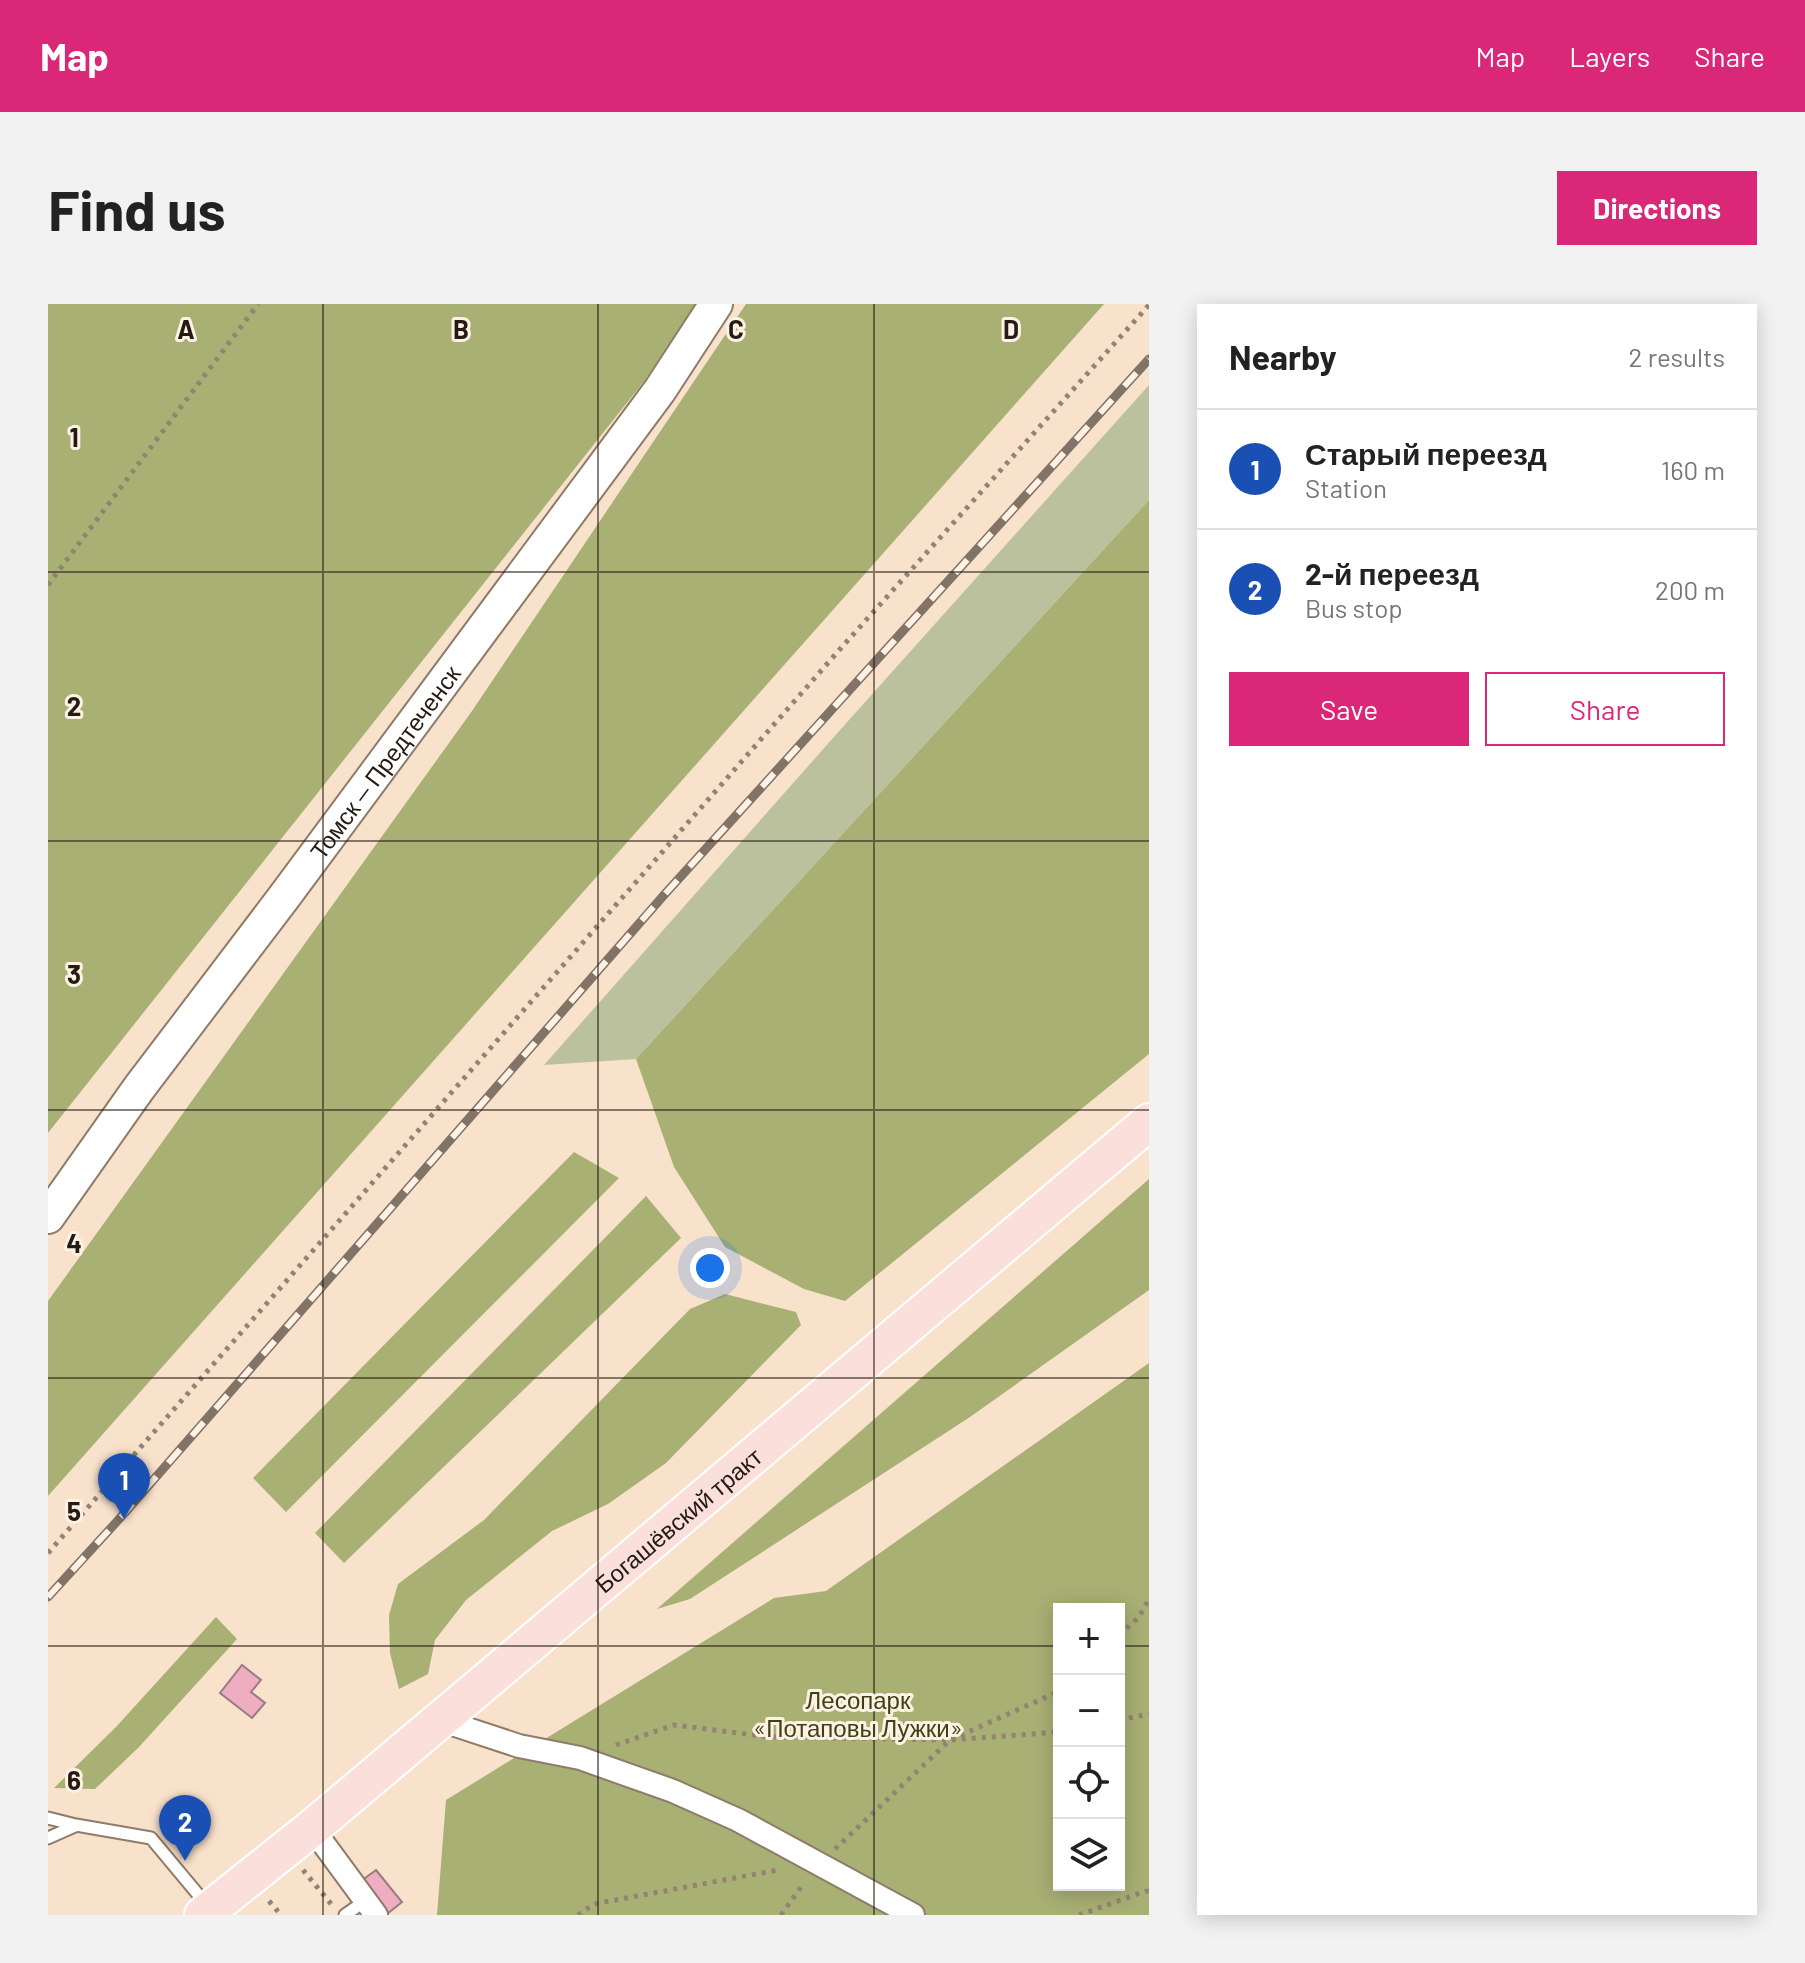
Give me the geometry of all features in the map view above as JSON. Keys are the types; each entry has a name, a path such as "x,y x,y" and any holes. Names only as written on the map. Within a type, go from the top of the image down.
{"main road":[{"name":"Томск — Предтеченск","path":"48,1217 139,1088 660,390 716,304"},
{"name":"Богашёвский тракт","path":"206,1912 312,1828 1149,1122"}],"street":[{"path":"440,1720 519,1746 580,1758 673,1791 738,1820 913,1915"},
{"path":"312,1828 370,1908"}],"lane":[{"path":"48,1818 151,1838 206,1912"},
{"path":"48,1838 76,1825"},
{"path":"345,1915 370,1908"}],"path":[{"path":"48,585 258,304"},
{"path":"48,1553 830,660 1149,305"},
{"path":"1125,1630 1139,1617 1149,1599"},
{"path":"781,1915 820,1863 950,1740 1053,1694"},
{"path":"1125,1719 1149,1714"},
{"path":"580,1758 674,1725 770,1737 950,1740 1053,1732"},
{"path":"578,1915 594,1904 820,1863"},
{"path":"1079,1915 1149,1892"},
{"path":"269,1901 281,1915"}],"green space":[{"path":"48,304 696,304 645,380 48,1133"},
{"path":"746,304 1104,304 48,1496 48,1301 472,711"},
{"path":"1149,385 1149,500 636,1059 544,1065 840,730"},
{"path":"1149,500 1149,1054 845,1301 804,1289 725,1247 674,1167 636,1059"},
{"path":"574,1152 619,1178 286,1512 253,1478"},
{"path":"1149,1179 1149,1290 970,1417 690,1599 657,1609"},
{"path":"646,1196 681,1238 344,1563 315,1533"},
{"path":"725,1294 796,1312 801,1325 666,1463 608,1504 552,1531 466,1600 435,1640 428,1674 399,1689 390,1653 389,1615 398,1584 484,1520 690,1309"},
{"name":"Лесопарк «Потаповы Лужки»","path":"1149,1363 1149,1915 437,1915 446,1800 774,1598 826,1591"},
{"path":"216,1617 237,1639 139,1747 95,1789 54,1788 116,1727"}],"building":[{"path":"242,1665 261,1680 251,1692 265,1703 252,1718 220,1693"},
{"path":"376,1870 402,1902 387,1914 361,1881"}],"railway":[{"path":"48,1597 664,895 1149,359"}],"place":[{"name":"Старый переезд","path":"124,1519"},
{"name":"2-й переезд","path":"185,1861"}]}
